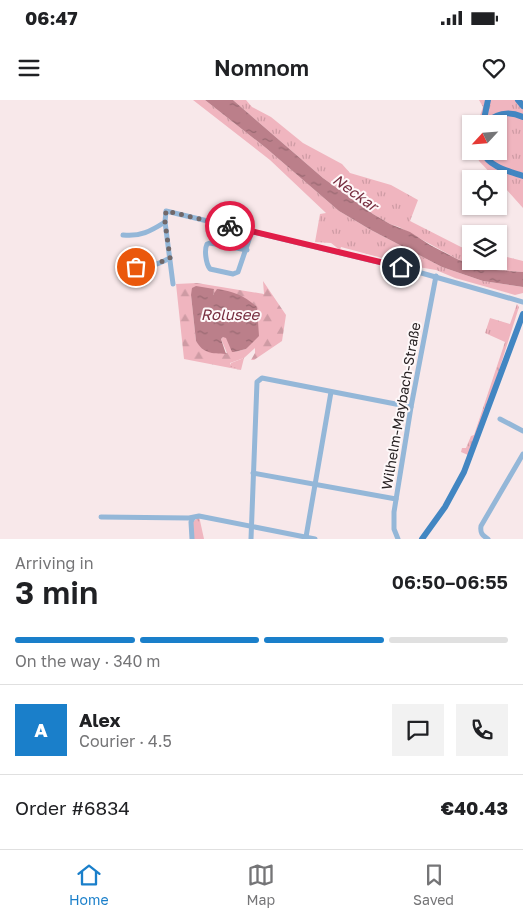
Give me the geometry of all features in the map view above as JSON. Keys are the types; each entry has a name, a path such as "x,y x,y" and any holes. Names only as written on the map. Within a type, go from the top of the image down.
{"main road":[{"path":"485,115 488,100"},
{"path":"518,100 523,106"},
{"path":"497,115 506,112 515,113 523,117"},
{"path":"487,160 494,165 523,176"},
{"path":"422,539 441,513 464,472 523,314"}],"street":[{"path":"173,284 165,222 166,211 436,276 523,302"},
{"path":"123,234 131,236 144,234 165,222"},
{"path":"247,250 207,244 205,247 208,266 210,269 233,274 238,272 247,250 252,232"},
{"path":"126,265 136,267 152,266 170,258"},
{"name":"Wilhelm-Maybach-Straße","path":"398,539 394,529 396,499 411,406 436,276"},
{"path":"250,539 257,382 259,380 262,378 411,406"},
{"path":"306,537 331,392"},
{"path":"500,419 523,430"},
{"path":"488,539 480,531 481,526 522,456"},
{"path":"253,473 396,499"},
{"path":"102,517 199,516 314,539"},
{"path":"192,539 190,522 193,517"}],"green space":[{"path":"193,100 205,100 266,148 339,211 371,230 442,267 483,281 523,287 523,293 515,295 455,278 436,270 412,266 341,247 340,250 331,243 315,242 320,214 326,213 270,160"},
{"path":"233,100 246,100 252,107 271,117 303,143 342,164 350,173 391,185 418,200 410,221 462,247 462,261 373,214 323,178"},
{"path":"479,100 523,100 523,208 507,190 507,170 488,170 479,160 508,160 508,115 480,115 483,107"},
{"path":"507,257 523,261 523,272 496,270 507,270"},
{"path":"263,281 286,315 282,341 254,360 251,360 255,353 255,348 244,358 230,363 230,367 241,370 184,359 176,284 197,283 264,294","holes":["214,289 212,295 214,294 252,342 246,349 234,352 226,337 221,339 227,353 207,351 196,341 191,295"]},
{"path":"517,304 519,307 487,408 468,455 461,452 462,448 466,448 471,436 474,435 505,342 485,333 490,318 510,324"},
{"path":"244,358 241,370 229,367 231,363"},
{"path":"199,516 204,539 194,539 192,523"}],"water":[{"path":"205,100 233,100 323,178 373,214 462,261 462,270 523,272 523,287 483,281 442,267 371,230 339,211 266,148"},
{"name":"Rolusee","path":"196,286 214,289 213,295 217,289 234,293 257,307 259,336 246,349 232,352 226,338 223,337 221,339 226,354 205,351 199,345 196,341 191,295 192,288"}],"way so far":[{"path":"136,267 156,265 170,258 165,222 166,211 230,226"}],"route":[{"path":"230,226 401,267"}],"water label":[{"name":"Neckar","path":"355,193"}]}
